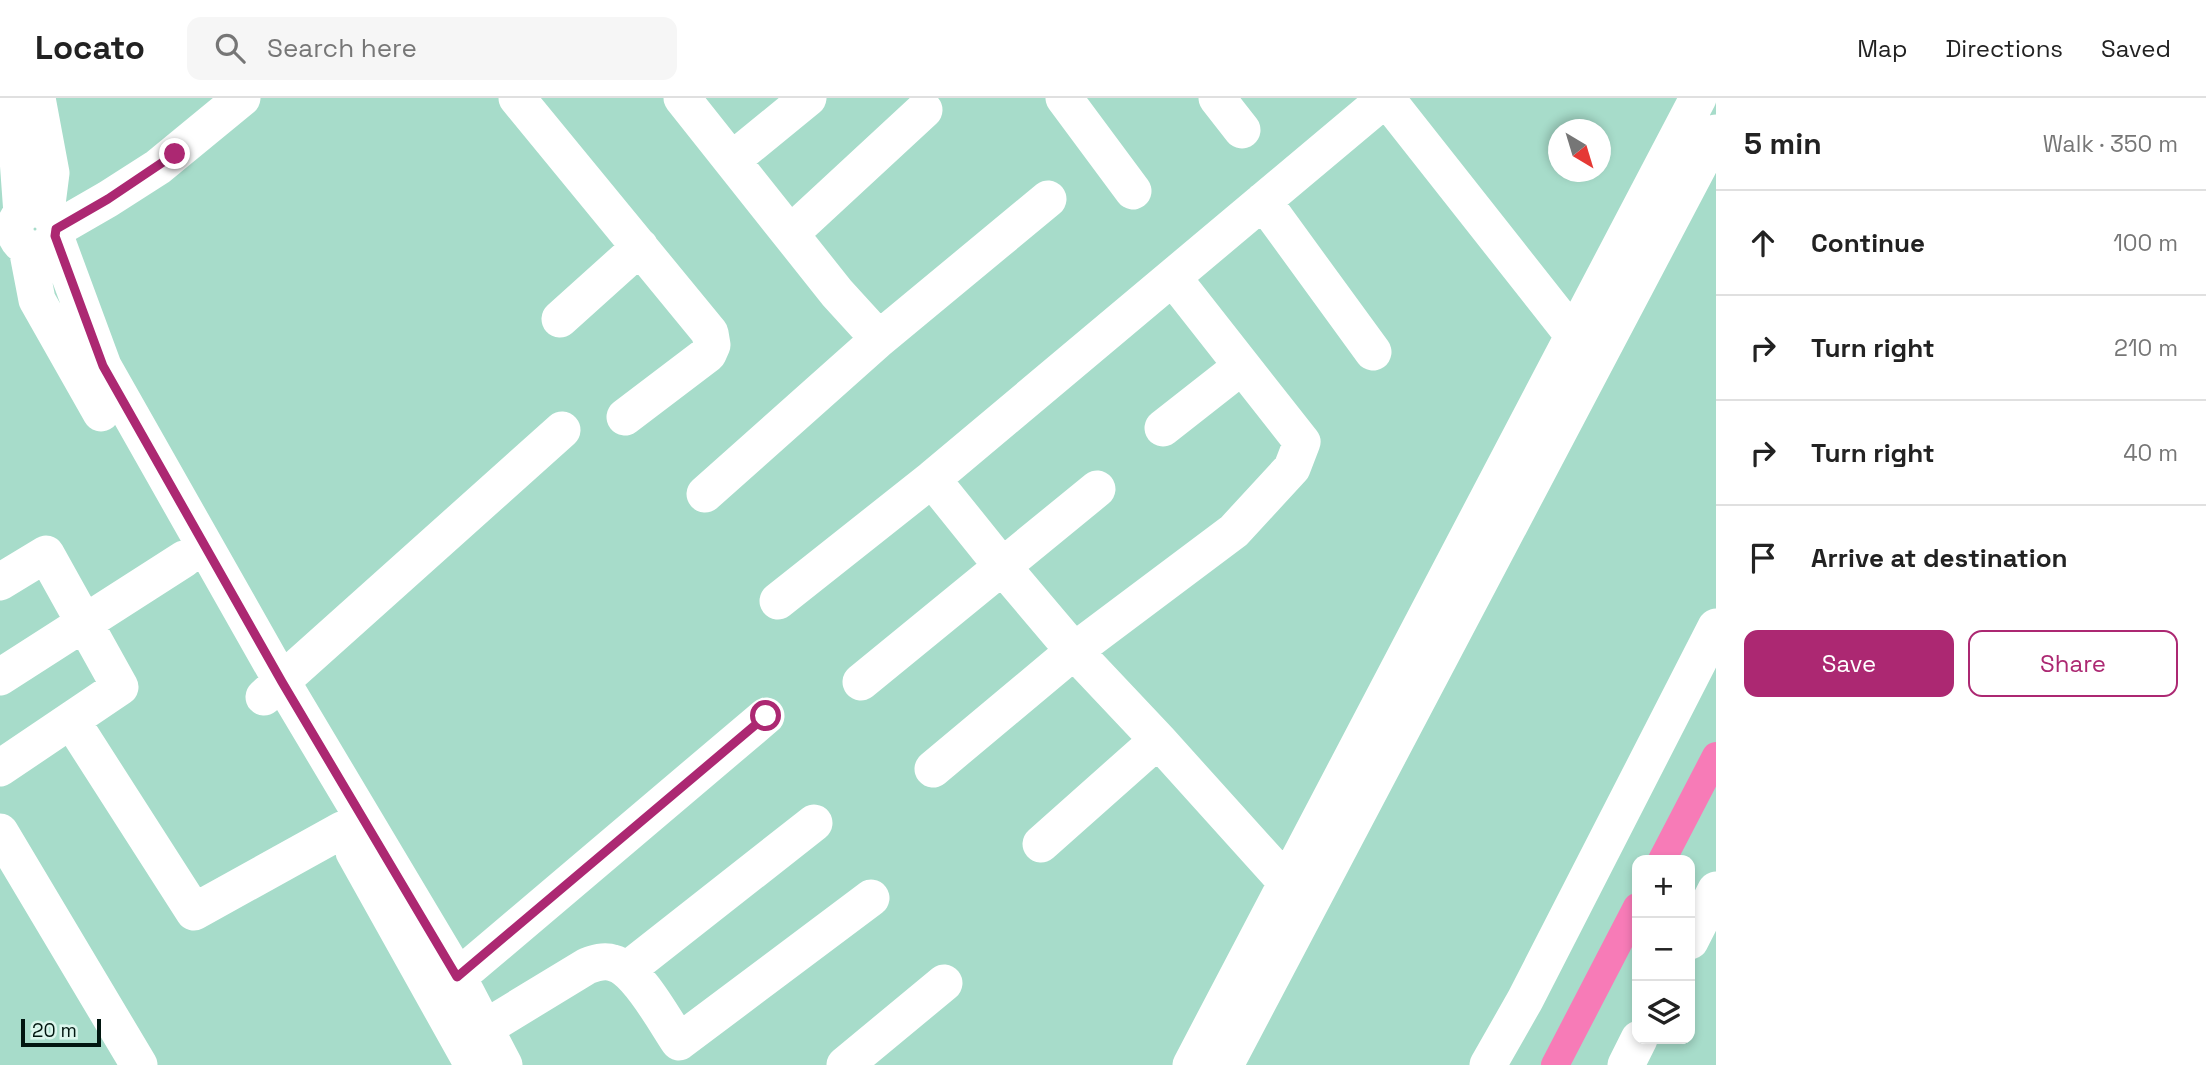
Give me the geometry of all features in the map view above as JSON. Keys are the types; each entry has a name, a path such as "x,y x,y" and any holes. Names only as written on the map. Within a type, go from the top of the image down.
{"street":[{"path":"9,98 16,131 37,300 184,559 273,690 457,977 505,1065"},
{"path":"37,98 51,173 29,231 273,690 342,830 473,1065"},
{"path":"29,231 162,138 209,98"},
{"path":"29,231 108,199 158,167 242,98"},
{"path":"517,98 710,334 712,345 708,354 625,417"},
{"path":"682,98 837,293 879,339"},
{"path":"732,160 808,98"},
{"path":"1064,98 1133,191"},
{"path":"1217,98 1242,130"},
{"path":"778,601 932,479 1386,98 1589,339"},
{"path":"1409,98 1589,339"},
{"path":"1191,1065 1299,891 1589,339 1698,98"},
{"path":"790,234 924,110"},
{"path":"1589,339 1716,133"},
{"path":"705,495 879,339 1048,199"},
{"path":"1263,201 1373,352"},
{"path":"560,319 640,247"},
{"path":"933,769 1074,651 1234,531 1292,468 1302,442 1173,278"},
{"path":"1163,428 1242,366"},
{"path":"273,690 562,430"},
{"path":"932,479 1074,651 1299,891"},
{"path":"861,682 1097,489"},
{"path":"0,582 46,554 120,687 0,768"},
{"path":"0,677 184,559"},
{"path":"1488,1065 1531,988 1716,627"},
{"path":"457,977 766,716"},
{"path":"71,720 194,912 342,830"},
{"path":"1041,844 1158,740"},
{"path":"627,970 814,823"},
{"path":"0,832 139,1065"},
{"path":"1695,931 1716,890"},
{"path":"1225,1065 1299,891"},
{"path":"485,1028 587,966 601,962 615,963 627,970 639,984 679,1042 871,898"},
{"path":"845,1065 944,983"},
{"path":"1626,1065 1636,1044"}],"waterway":[{"path":"1665,855 1716,756"},
{"path":"1555,1065 1632,917"}],"route":[{"path":"175,154 108,199 56,229 55,236 103,366 282,682 457,977 766,716"}]}
